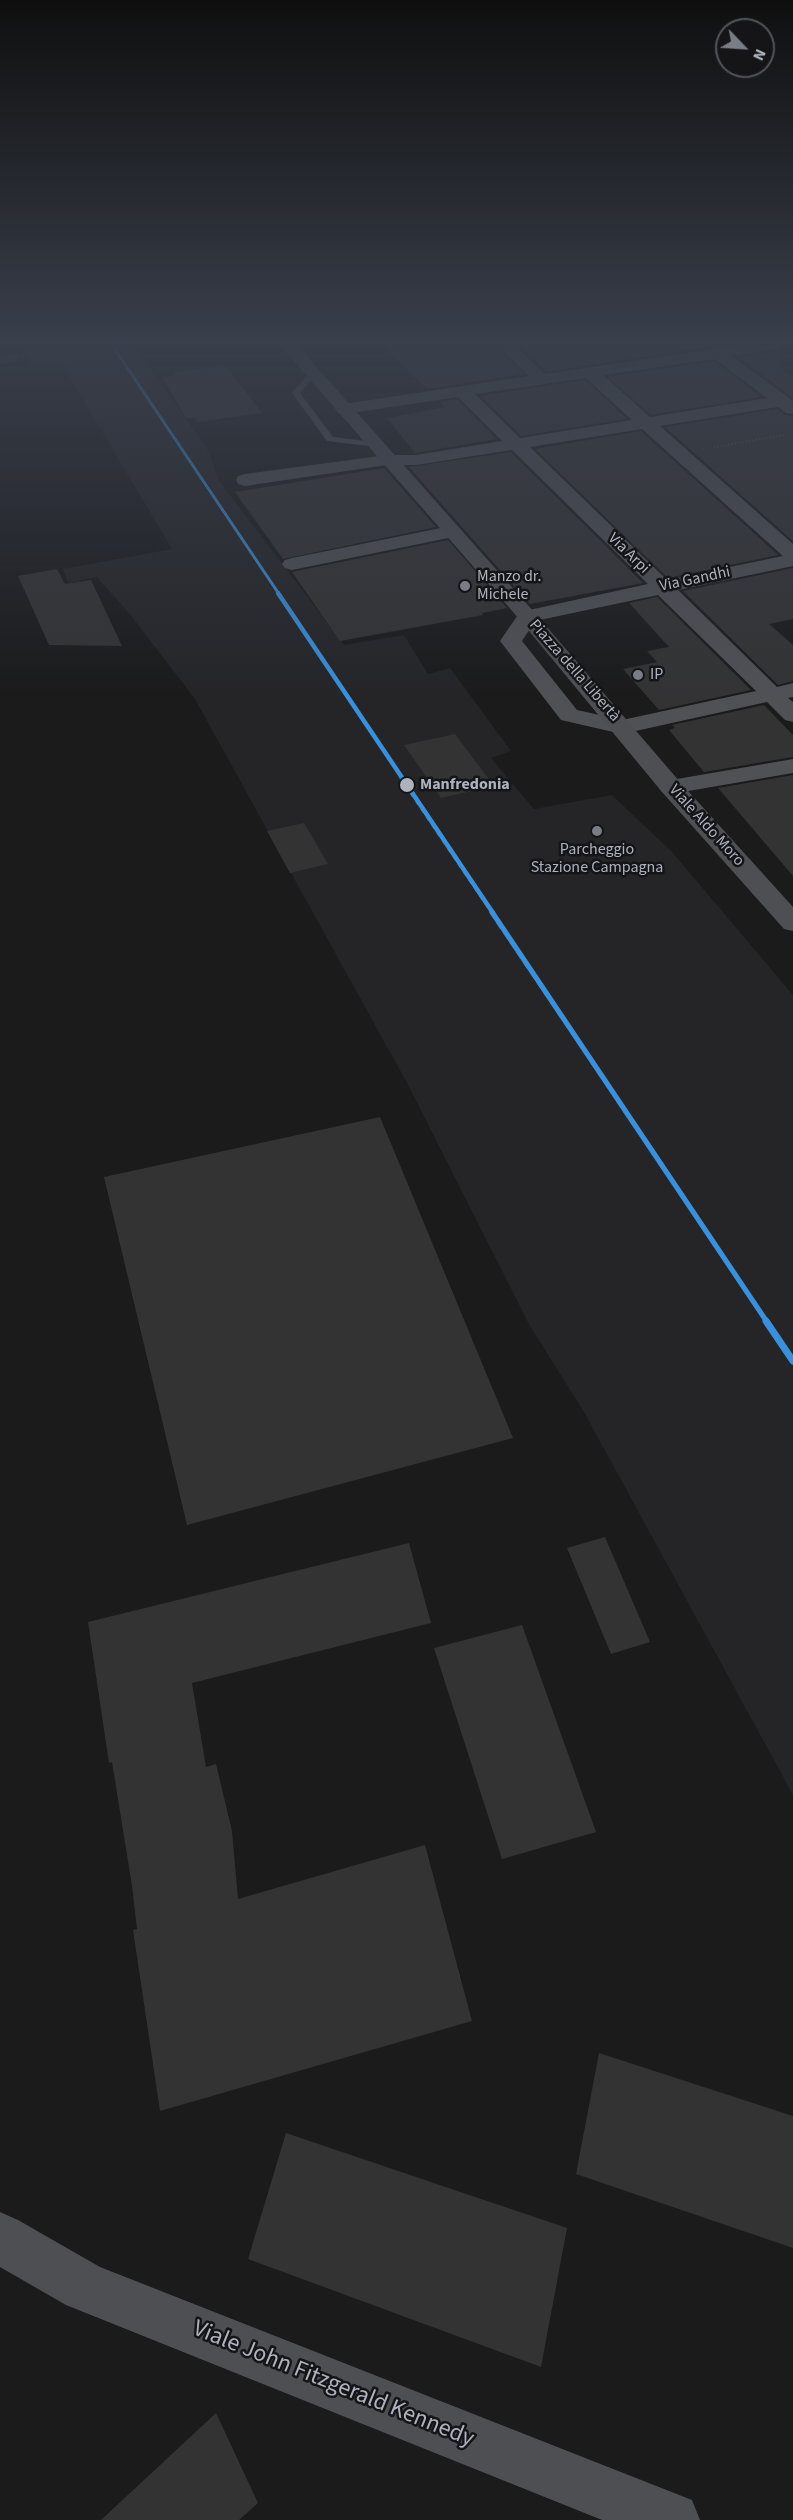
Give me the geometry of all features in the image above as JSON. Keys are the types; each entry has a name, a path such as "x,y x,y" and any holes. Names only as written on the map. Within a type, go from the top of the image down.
{"main road":[{"path":"389,463 526,616"},
{"name":"Piazza della Libertà","path":"526,616 622,727"},
{"name":"Viale Aldo Moro","path":"622,727 671,787 793,923"},
{"name":"Viale John Fitzgerald Kennedy","path":"0,2238 84,2287 672,2520"}],"street":[{"path":"245,480 369,463"},
{"name":"Via Arpi","path":"533,463 662,587 783,692 793,715"},
{"path":"689,463 793,555"},
{"path":"292,564 451,532"},
{"name":"Via Gandhi","path":"526,616 793,560"},
{"name":"Piazza della Libertà","path":"526,616 511,641 569,715 622,727"},
{"path":"622,727 783,692"},
{"path":"671,787 793,766"}],"shaded area":[{"path":"121,463 213,463 219,481 344,645 404,635 428,674 450,668 511,751 491,758 534,809 612,795 673,853 793,995 793,1795 584,1412 530,1326 407,1083 195,699 129,613 97,577 68,583 63,569 172,549"}],"building":[{"path":"439,463 522,463 643,583 530,604 409,467"},
{"path":"549,463 676,463 778,555 668,578"},
{"path":"705,463 793,463 793,541"},
{"path":"384,468 436,527 283,559 235,492"},
{"path":"448,540 507,608 482,613 483,615 340,641 292,572"},
{"path":"793,568 793,619 769,624 793,645 793,681 778,685 683,591"},
{"path":"57,569 65,584 91,580 122,646 49,645 18,576"},
{"path":"657,597 751,690 659,710 623,669 657,662 647,651 669,647 629,603"},
{"path":"764,705 793,735 793,757 704,772 669,730 675,728 672,725"},
{"path":"455,734 494,786 441,798 404,745"},
{"path":"793,775 793,876 718,788"},
{"path":"304,823 328,864 290,873 267,831"},
{"path":"380,1117 513,1438 187,1525 104,1177"},
{"path":"605,1537 650,1642 611,1654 567,1548"},
{"path":"409,1543 431,1623 192,1683 206,1767 216,1764 232,1831 238,1899 425,1845 472,2021 160,2111 133,1930 137,1929 132,1886 112,1762 109,1763 88,1622"},
{"path":"522,1625 596,1832 502,1859 434,1648"},
{"path":"599,2053 793,2116 793,2248 576,2174"},
{"path":"286,2133 567,2228 541,2367 248,2259"},
{"path":"216,2413 258,2503 239,2520 101,2520"}],"railway":[{"path":"400,777 492,913"},
{"path":"491,912 767,1322"},
{"path":"766,1321 793,1361"}],"transit line":[{"path":"191,463 793,1361"}],"place":[{"name":"Manzo dr. Michele","path":"465,586"},
{"name":"IP","path":"638,675"},
{"name":"Manfredonia","path":"407,785"},
{"name":"Parcheggio Stazione Campagna","path":"597,831"}]}
